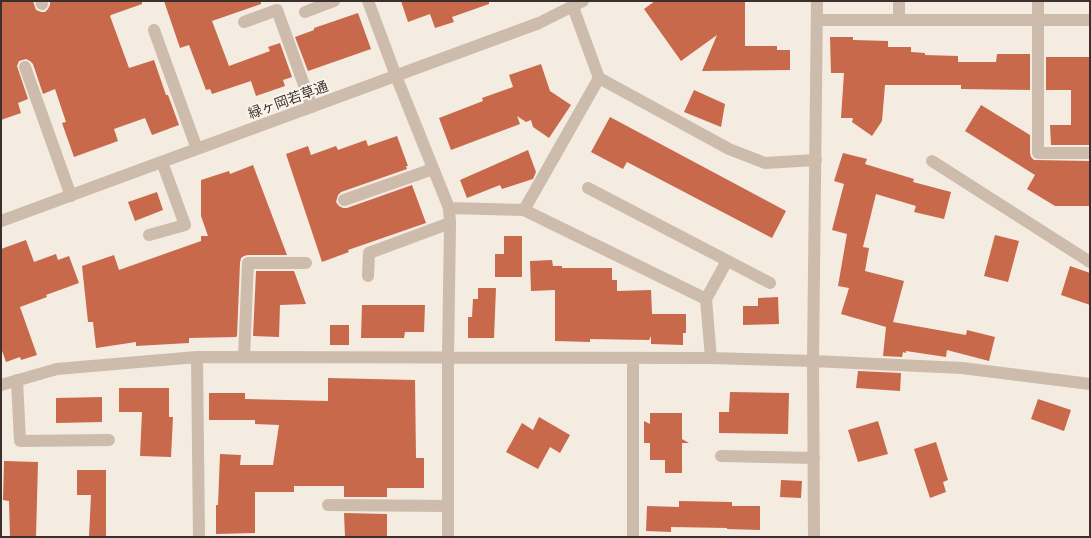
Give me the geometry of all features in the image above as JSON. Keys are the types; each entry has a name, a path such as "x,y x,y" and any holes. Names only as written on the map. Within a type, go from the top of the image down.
{"street":[{"path":"305,12 334,1"},
{"path":"368,1 448,208 450,223 448,537"},
{"path":"814,537 817,1"},
{"path":"899,1 899,20"},
{"path":"1038,1 1038,153 1090,154"},
{"path":"524,210 599,78 578,4"},
{"name":"緑ヶ岡若草通","path":"1,222 538,23 578,4"},
{"path":"244,22 277,10 312,107"},
{"path":"817,20 1090,20"},
{"path":"154,30 197,149"},
{"path":"24,68 71,196"},
{"path":"599,78 729,149 765,163 816,160"},
{"path":"932,161 1090,262"},
{"path":"149,235 185,225 162,162"},
{"path":"344,200 433,169"},
{"path":"588,188 770,283"},
{"path":"448,208 524,210 706,299"},
{"path":"368,276 369,253 450,223"},
{"path":"711,358 706,299 727,261"},
{"path":"244,357 248,263 306,263"},
{"path":"1,385 57,369 197,358 244,357 711,358 814,361 962,368 1090,384"},
{"path":"197,358 199,537"},
{"path":"633,358 633,537"},
{"path":"17,380 20,441 108,440"},
{"path":"722,456 814,458"},
{"path":"328,505 448,506"}],"building":[{"path":"1,1 33,1 36,10 45,12 50,5 50,1 142,1 142,4 110,16 129,68 154,60 179,125 152,135 145,118 114,129 118,141 74,157 62,123 66,122 55,89 43,94 33,64 26,59 19,61 17,66 28,99 18,103 21,113 1,120"},
{"path":"164,1 261,1 261,4 212,21 229,66 270,51 268,47 280,43 292,77 283,80 285,86 256,96 251,81 212,94 210,89 206,90 189,45 180,48"},
{"path":"401,1 489,1 489,4 452,17 454,22 435,28 430,14 408,22"},
{"path":"655,1 745,1 745,46 777,46 777,50 790,50 790,70 702,71 717,35 681,61 644,9"},
{"path":"358,13 371,49 308,71 295,37 314,30 314,28"},
{"path":"830,37 853,37 853,40 888,41 888,47 911,47 911,52 925,53 925,55 958,56 958,62 996,62 997,54 1030,54 1030,90 961,89 961,85 885,85 882,121 872,136 852,122 853,118 841,118 844,73 831,73"},
{"path":"1046,57 1090,57 1090,145 1051,145 1050,125 1071,125 1071,90 1046,90"},
{"path":"541,64 550,91 571,105 549,138 533,127 531,120 526,122 517,116 520,124 451,150 439,118 483,101 482,98 513,87 509,75"},
{"path":"694,90 725,104 721,127 684,112"},
{"path":"981,105 1030,135 1030,153 1034,160 1090,161 1090,206 1055,206 1027,189 1035,175 965,131"},
{"path":"610,117 786,211 772,238 627,162 623,169 591,152"},
{"path":"397,136 408,166 406,166 407,169 341,192 336,202 339,206 347,208 412,185 426,223 348,250 349,252 322,262 286,154 308,146 311,155 336,146 338,150 366,140 368,146"},
{"path":"528,150 536,172 533,179 502,189 500,185 467,198 460,180"},
{"path":"843,153 867,159 865,164 914,179 913,182 951,192 944,219 914,212 916,206 876,194 863,247 869,248 865,271 904,281 893,322 966,335 967,330 995,337 989,361 947,350 946,357 906,351 906,353 903,352 902,357 883,356 886,327 841,314 849,288 838,286 847,234 832,230 844,184 834,181"},
{"path":"253,165 287,255 248,255 241,258 237,336 189,338 189,343 136,346 136,342 96,348 93,322 88,322 82,266 114,255 119,270 201,241 201,236 208,236 201,216 201,180 229,171 230,174"},
{"path":"157,192 163,210 135,221 128,202"},
{"path":"995,235 1019,241 1008,282 984,276"},
{"path":"504,236 522,236 522,277 495,277 495,254 504,254"},
{"path":"26,240 34,262 56,254 58,260 69,256 79,283 20,307 37,355 21,360 20,357 6,362 1,348 1,249"},
{"path":"552,260 553,266 562,266 562,268 612,268 612,280 617,280 617,291 651,290 652,314 686,314 686,333 683,333 683,345 651,344 651,336 649,340 590,339 590,342 555,341 555,290 531,291 530,261"},
{"path":"1070,266 1090,273 1090,305 1061,295"},
{"path":"256,271 294,271 306,304 280,305 279,337 253,336"},
{"path":"478,288 496,288 494,338 468,338 468,317 472,317 473,299 478,299"},
{"path":"778,297 779,324 743,325 743,306 758,306 758,298"},
{"path":"362,305 425,305 424,332 405,332 404,338 361,338"},
{"path":"330,325 349,325 349,345 330,345"},
{"path":"858,371 901,373 900,391 856,388"},
{"path":"328,378 415,380 416,458 424,458 424,488 387,488 387,497 344,497 344,486 294,486 294,492 255,492 255,533 216,534 220,454 241,455 240,465 273,465 279,425 255,424 255,420 209,420 209,393 245,393 245,399 328,401"},
{"path":"119,388 169,388 169,417 173,417 171,457 140,456 142,412 119,412"},
{"path":"730,392 789,393 788,434 719,433 719,412 729,412"},
{"path":"102,397 102,422 56,423 56,398"},
{"path":"1038,399 1071,410 1064,431 1031,419"},
{"path":"650,413 682,413 682,439 689,443 682,443 682,473 665,473 665,460 650,460 650,443 644,443 644,421 650,424"},
{"path":"539,417 570,435 560,453 550,447 538,469 506,452 522,423 533,430"},
{"path":"878,421 888,454 858,462 848,430"},
{"path":"936,442 948,480 943,482 946,492 930,498 914,449"},
{"path":"4,461 38,462 36,537 10,537 9,501 3,500"},
{"path":"77,470 106,470 106,537 89,537 91,495 77,495"},
{"path":"781,480 802,481 801,498 780,497"},
{"path":"679,501 732,502 732,506 760,506 760,530 671,527 671,532 646,531 647,506 679,507"},
{"path":"344,513 387,514 387,537 345,537"}]}
